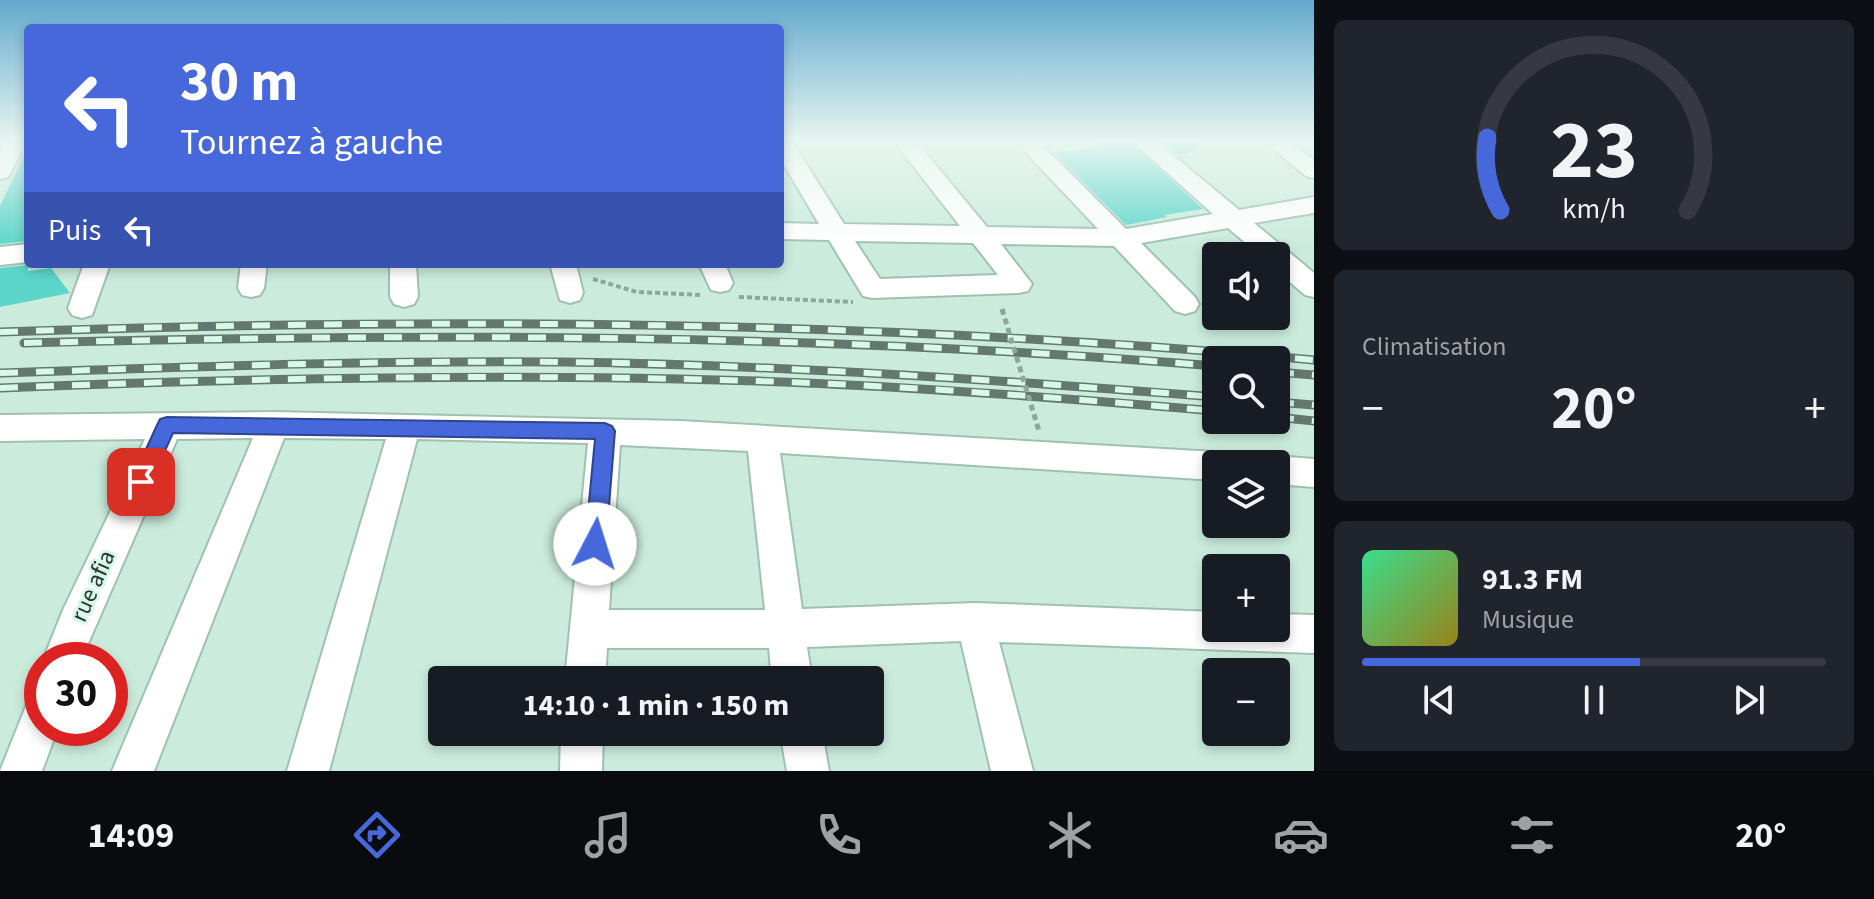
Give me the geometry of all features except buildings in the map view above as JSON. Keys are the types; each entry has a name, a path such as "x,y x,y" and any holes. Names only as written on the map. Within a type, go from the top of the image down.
{"street":[{"path":"802,176 837,233 865,296 1019,284 933,176"},
{"path":"1060,176 1185,304"},
{"path":"1183,176 1314,288"},
{"path":"784,231 1121,238 1314,205"},
{"path":"0,256 24,253"},
{"path":"82,308 96,268"},
{"path":"403,268 404,297"},
{"name":"rue afia","path":"70,642 167,425"},
{"path":"133,771 274,425"},
{"path":"0,428 274,425 605,431 1202,465"},
{"path":"308,771 405,426"},
{"path":"586,666 605,431"},
{"path":"762,438 790,666"},
{"path":"1290,471 1314,473"},
{"path":"587,629 784,629 975,622 1314,634"},
{"path":"975,622 1012,771"},
{"path":"21,771 30,746"},
{"path":"581,771 582,746"},
{"path":"804,746 808,771"}],"path":[{"path":"565,276 637,292 720,285 865,296"},
{"path":"986,308 1002,309 1039,431"}],"railway":[{"path":"0,332 329,324 657,325 986,337 1314,360"},
{"path":"24,343 323,338 620,338 917,347 1202,365"},
{"path":"0,373 352,363 563,362 890,374 1202,396"},
{"path":"1290,373 1314,375"},
{"path":"0,388 379,378 568,377 815,383 1202,410"},
{"path":"1290,403 1314,405"},
{"path":"1290,418 1314,421"}],"route":[{"path":"141,482 167,425 605,431 595,544"}]}
